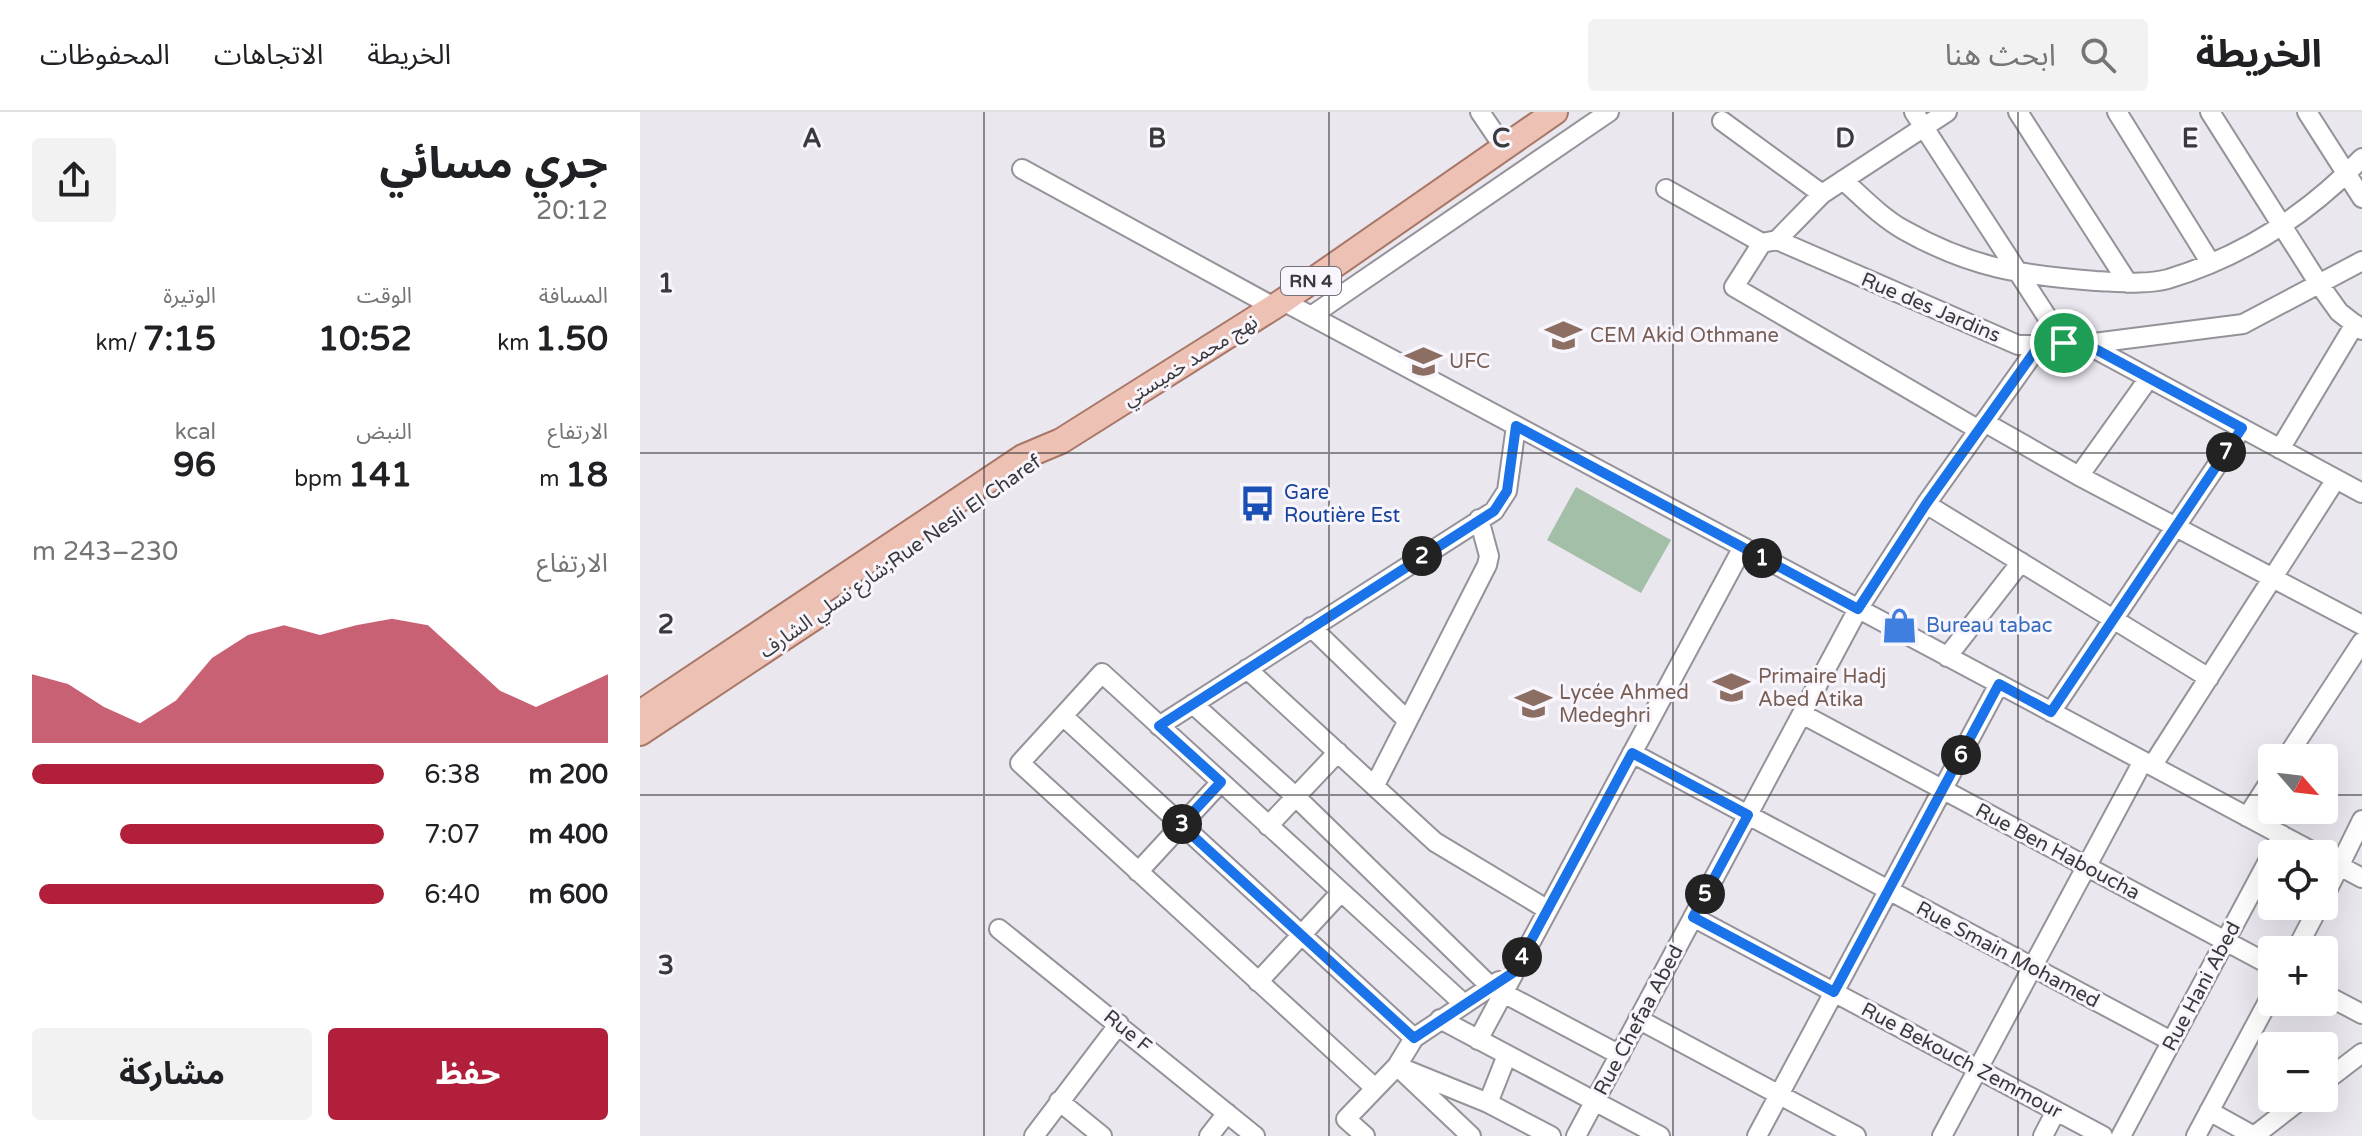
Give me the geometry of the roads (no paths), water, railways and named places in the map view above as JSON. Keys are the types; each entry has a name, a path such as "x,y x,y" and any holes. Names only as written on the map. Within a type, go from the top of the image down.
{"main road":[{"name":"نهج محمد خميستي","path":"1061,441 1278,304 1555,112"},
{"name":"شارع نسلي الشارف;Rue Nesli El Charef","path":"640,713 1023,457 1061,441"},
{"name":"شارع نسلي الشارف;Rue Nesli El Charef","path":"640,733 1029,471 1061,441"}],"street":[{"path":"1480,112 1503,146"},
{"path":"1311,316 1609,112"},
{"path":"1947,112 1919,120 1822,194 1769,242 1734,287 1981,426 2362,625"},
{"path":"2018,112 2128,283"},
{"path":"2117,112 2210,262"},
{"path":"2210,112 2286,226 2319,284 2339,312 2358,327 2280,449"},
{"path":"2307,112 2362,198"},
{"path":"1919,120 2064,343"},
{"path":"1722,121 1822,194"},
{"path":"1843,180 1901,229 1986,267 2020,275 2128,283 2166,280 2286,226 2362,158"},
{"path":"1022,169 1278,304 1311,316 2291,840"},
{"name":"Rue des Jardins","path":"1666,189 1769,242 2018,345 2086,344 2243,324 2362,261"},
{"name":"Rue Chefaa Abed","path":"1576,1136 1858,609 1926,504 2040,344"},
{"path":"2086,344 2362,493"},
{"path":"2079,476 2149,378"},
{"path":"1159,726 1494,511 1507,491 1516,426"},
{"path":"2051,712 2242,428"},
{"path":"1942,1136 2086,866 2147,763 2209,678 2336,479"},
{"path":"1926,504 2209,678"},
{"path":"1375,785 1487,565 1489,556 1479,519"},
{"path":"1365,1136 1346,1119 1397,1066 1414,1038 1464,1004 1497,989 1514,972 1743,547"},
{"path":"1947,657 2021,562"},
{"path":"1311,627 1407,720"},
{"path":"2295,744 2362,642"},
{"path":"1247,669 1435,842 1548,910"},
{"path":"1375,1088 1020,763 1102,673 1464,1004"},
{"path":"1757,1136 1999,684"},
{"path":"1193,704 1296,797 1497,989 1620,1055"},
{"name":"Rue Ben Haboucha","path":"1802,714 2258,959"},
{"path":"1063,716 1414,1038"},
{"path":"1268,826 1338,752"},
{"name":"Rue Smain Mohamed","path":"1632,753 2171,1041"},
{"path":"1138,872 1221,782"},
{"path":"2247,817 2258,800"},
{"path":"2338,854 2362,820"},
{"name":"Rue Hani Abed","path":"2121,1136 2282,835"},
{"path":"2338,865 2362,878"},
{"path":"1258,982 1341,892"},
{"name":"Rue Bekouch Zemmour","path":"1693,917 2103,1136"},
{"name":"Rue F","path":"999,929 1255,1136"},
{"path":"1478,1040 1497,989"},
{"path":"2338,1001 2362,1014"},
{"path":"2196,1136 2260,1016"},
{"path":"1440,1019 1660,1136"},
{"path":"1638,1019 1856,1136"},
{"path":"1034,1136 1119,1024"},
{"path":"2338,1071 2362,1053"},
{"path":"1488,1103 1507,1055"},
{"path":"1397,1066 1488,1103 1551,1136"},
{"path":"1397,1066 1471,1136"},
{"path":"1059,1101 1102,1136"},
{"path":"2043,1136 2056,1111"},
{"path":"2209,1111 2254,1136 2285,1112"},
{"path":"1209,1136 1227,1113"}],"place":[{"name":"CEM Akid Othmane","path":"1564,335"},
{"name":"UFC","path":"1423,361"},
{"name":"Gare Routière Est","path":"1258,503"},
{"name":"Bureau tabac","path":"1900,625"},
{"name":"Primaire Hadj Abed Atika","path":"1732,687"},
{"name":"Lycée Ahmed Medeghri","path":"1533,704"}]}
